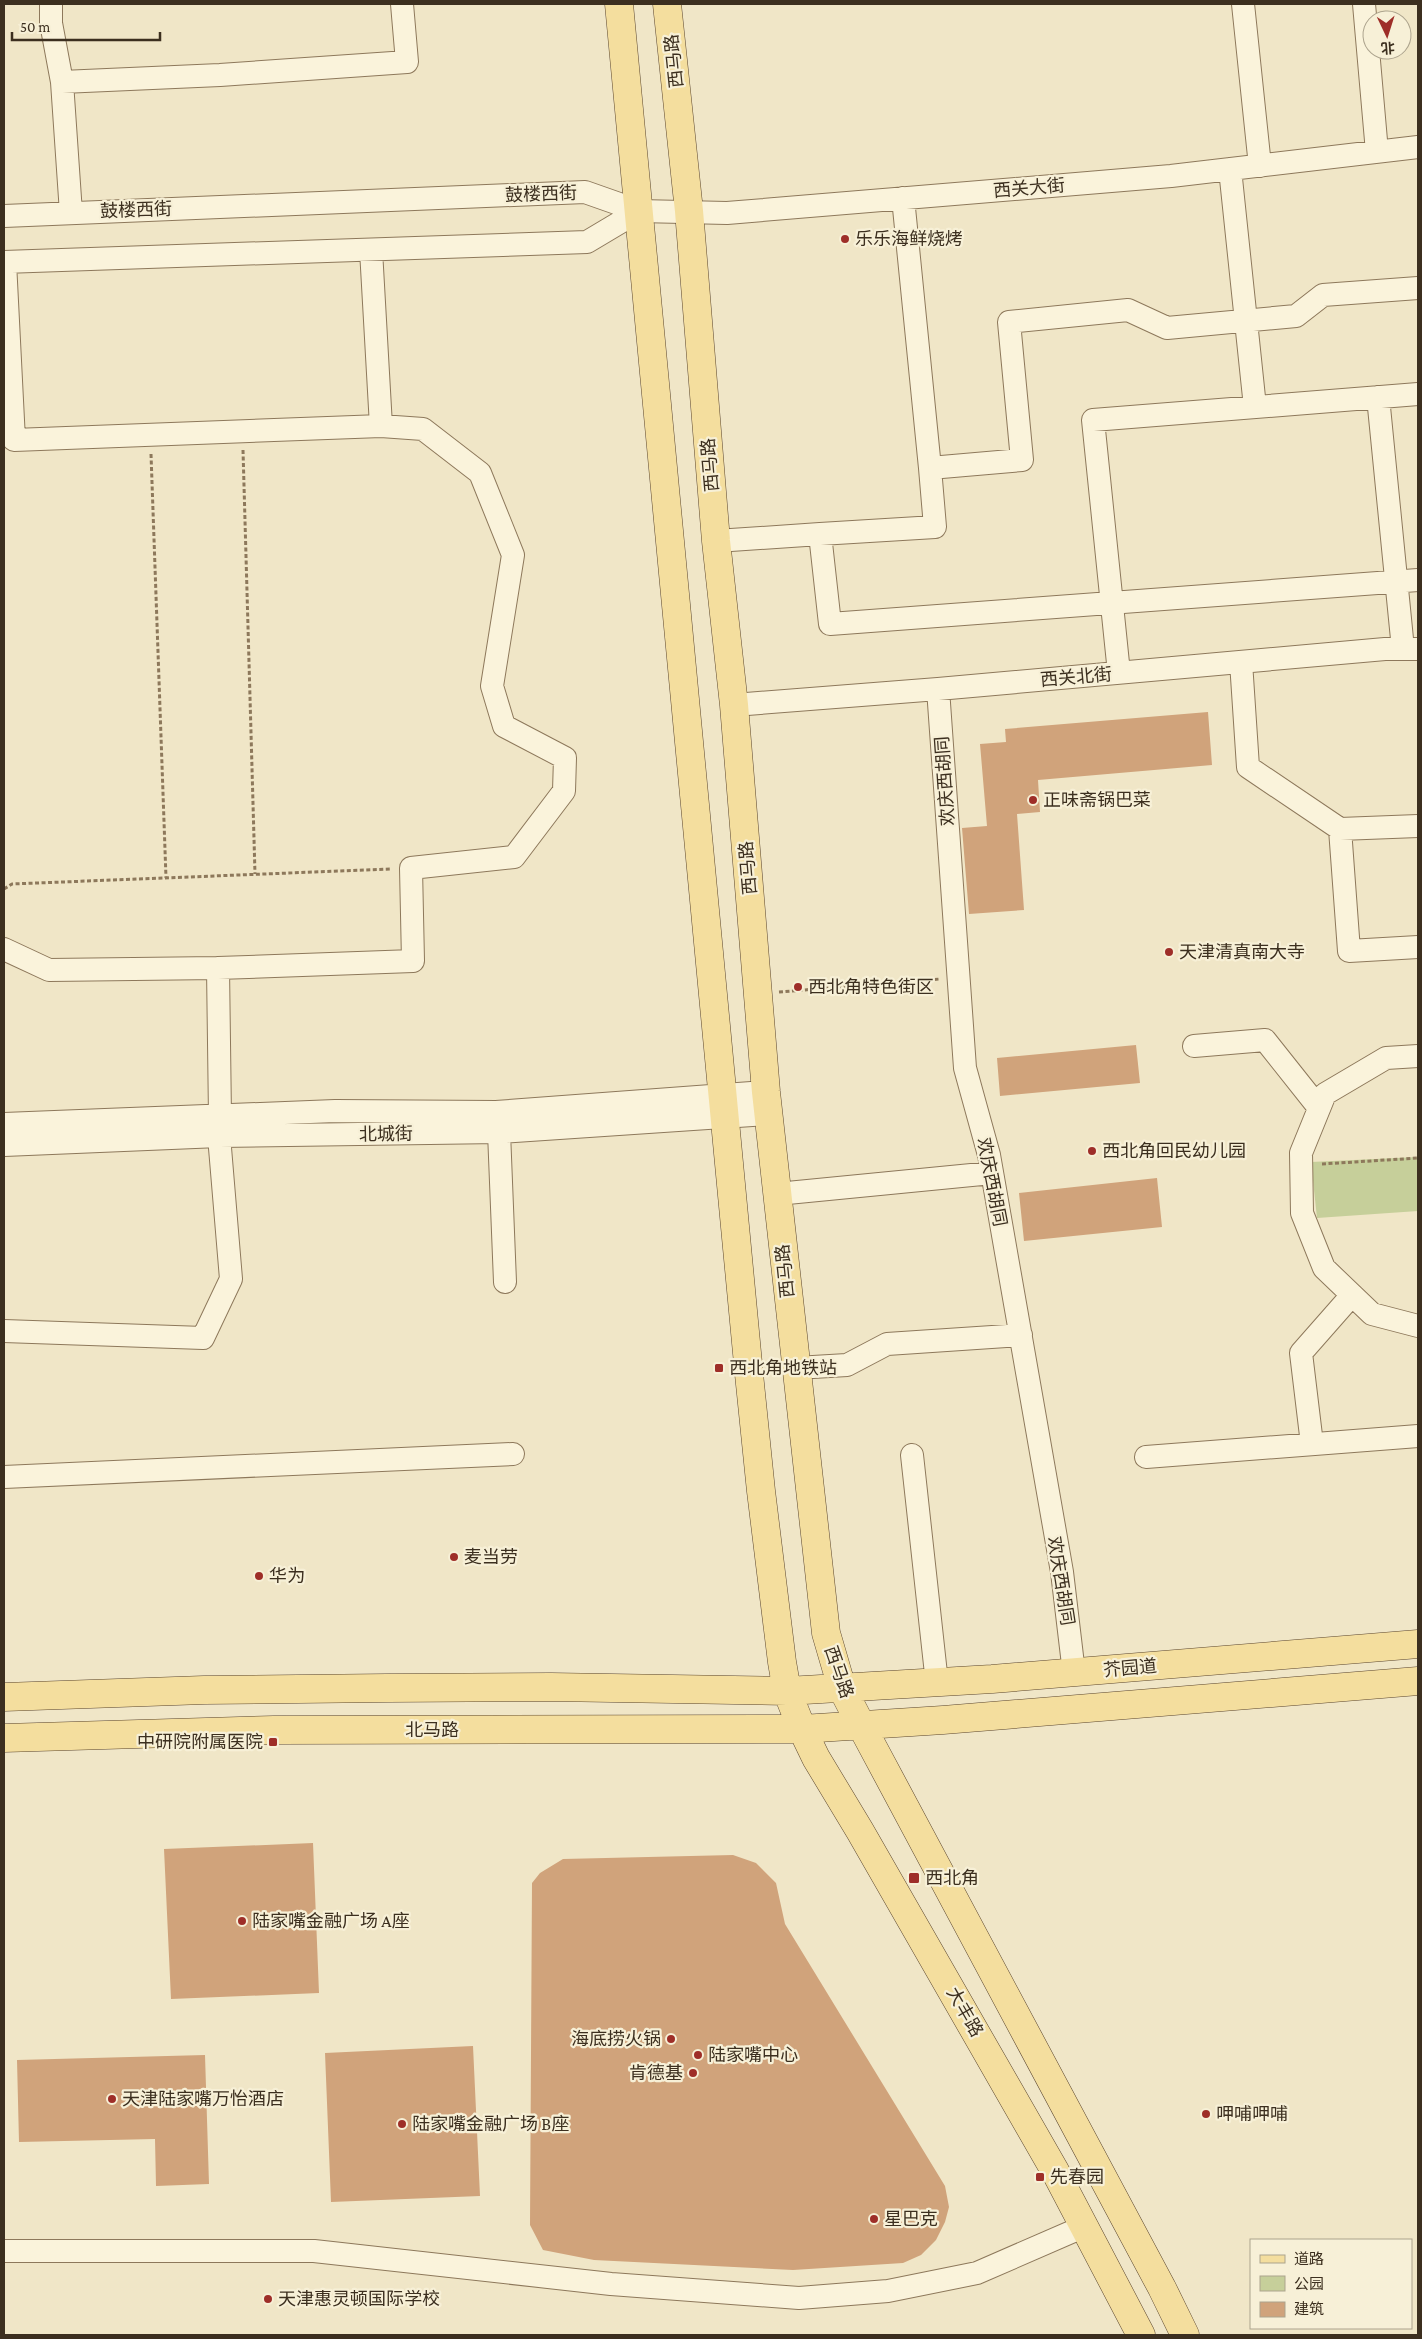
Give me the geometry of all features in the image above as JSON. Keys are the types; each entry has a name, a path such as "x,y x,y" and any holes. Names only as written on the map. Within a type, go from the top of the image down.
{"main road":[{"path":"618,4 640,210 760,1491 787,1691"},
{"name":"西马路","path":"668,4 689,211 716,540 734,705 768,1103 822,1609 833,1660 842,1688 860,1725"},
{"name":"芥园道","path":"842,1688 1074,1673 1418,1644"},
{"name":"芥园道","path":"860,1725 1418,1681"},
{"path":"4,1696 204,1690 387,1688 551,1687 787,1691 842,1688"},
{"name":"大丰路","path":"787,1691 816,1758 1001,2076 1085,2226 1141,2335"},
{"path":"860,1725 1139,2244 1185,2335"},
{"name":"北马路","path":"4,1738 274,1730 802,1728 860,1725"}],"street":[{"path":"50,4 51,23 62,82 71,213"},
{"path":"62,82 220,75 407,62 402,4"},
{"path":"1243,4 1260,166"},
{"path":"1364,4 1377,152"},
{"name":"西关大街","path":"640,210 727,213 1171,176 1418,147"},
{"path":"1230,169 1255,407"},
{"name":"鼓楼西街","path":"4,216 585,192 640,210"},
{"path":"716,540 935,526 903,198"},
{"path":"4,949 48,970 218,968 413,960 410,868 514,857 564,791 565,758 504,726 492,686 513,555 480,473 423,429 381,426 9,441 4,262 588,242 640,210"},
{"path":"371,250 381,426"},
{"path":"930,468 1022,460 1009,322 1128,310 1167,328 1296,316 1323,295 1418,288"},
{"path":"1119,673 1093,420 1418,394"},
{"path":"1378,397 1396,581 1410,649"},
{"path":"820,534 830,624 1112,601 1418,580"},
{"name":"西关北街","path":"734,705 1410,649"},
{"path":"1241,662 1248,767 1340,829 1418,826"},
{"name":"欢庆西胡同","path":"938,689 965,1068 992,1173 1062,1572 1074,1673"},
{"path":"1340,829 1349,951 1418,947"},
{"path":"4,1331 203,1338 231,1279 219,1126 218,968"},
{"path":"1194,1046 1265,1040 1319,1108"},
{"path":"1418,1056 1386,1058 1325,1094 1301,1153 1302,1213 1324,1268 1372,1314 1418,1326"},
{"name":"北城街","path":"4,1124 499,1132 768,1103"},
{"name":"北城街","path":"4,1144 219,1126 335,1111 496,1112 725,1107"},
{"path":"499,1132 506,1282"},
{"path":"777,1194 992,1173"},
{"path":"1312,1444 1301,1353 1352,1295"},
{"path":"796,1368 847,1365 887,1344 1021,1335"},
{"path":"1146,1457 1418,1436"},
{"path":"4,1477 513,1454"},
{"path":"912,1455 937,1683"},
{"path":"4,2251 314,2251 611,2284 799,2298 888,2291 977,2273 1085,2226"}],"path":[{"path":"242,431 255,874"},
{"path":"150,434 166,878"},
{"path":"4,889 12,884 410,868"},
{"path":"758,994 959,978"},
{"path":"1302,1165 1418,1158"}],"green space":[{"path":"1418,1157 1418,1211 1317,1218 1311,1162"}],"building":[{"path":"1208,712 1212,765 1038,780 1040,812 1017,814 1024,910 969,914 962,828 987,826 980,744 1006,742 1005,729"},
{"path":"1136,1045 1140,1083 1000,1096 997,1058"},
{"path":"1157,1178 1162,1227 1024,1241 1019,1193"},
{"name":"陆家嘴金融广场 A座","path":"313,1843 319,1993 171,1999 164,1849"},
{"name":"陆家嘴中心","path":"733,1855 756,1863 776,1883 785,1924 945,2186 949,2207 945,2222 936,2240 921,2255 903,2263 793,2270 594,2260 543,2250 530,2225 532,1883 540,1873 563,1859"},
{"name":"陆家嘴金融广场 B座","path":"473,2046 480,2196 331,2202 325,2053"},
{"name":"天津陆家嘴万怡酒店","path":"205,2055 209,2184 156,2186 155,2139 19,2142 17,2060"}],"place":[{"name":"乐乐海鲜烧烤","path":"845,239"},
{"name":"正味斋锅巴菜","path":"1033,800"},
{"name":"天津清真南大寺","path":"1169,952"},
{"name":"西北角特色街区","path":"798,987"},
{"name":"西北角回民幼儿园","path":"1092,1151"},
{"name":"西北角地铁站","path":"719,1368"},
{"name":"麦当劳","path":"454,1557"},
{"name":"华为","path":"259,1576"},
{"name":"中研院附属医院","path":"273,1742"},
{"name":"西北角","path":"914,1878"},
{"name":"陆家嘴金融广场 A座","path":"242,1921"},
{"name":"海底捞火锅","path":"671,2039"},
{"name":"陆家嘴中心","path":"698,2055"},
{"name":"肯德基","path":"693,2073"},
{"name":"天津陆家嘴万怡酒店","path":"112,2099"},
{"name":"呷哺呷哺","path":"1206,2114"},
{"name":"陆家嘴金融广场 B座","path":"402,2124"},
{"name":"先春园","path":"1040,2177"},
{"name":"星巴克","path":"874,2219"},
{"name":"天津惠灵顿国际学校","path":"268,2299"}]}
